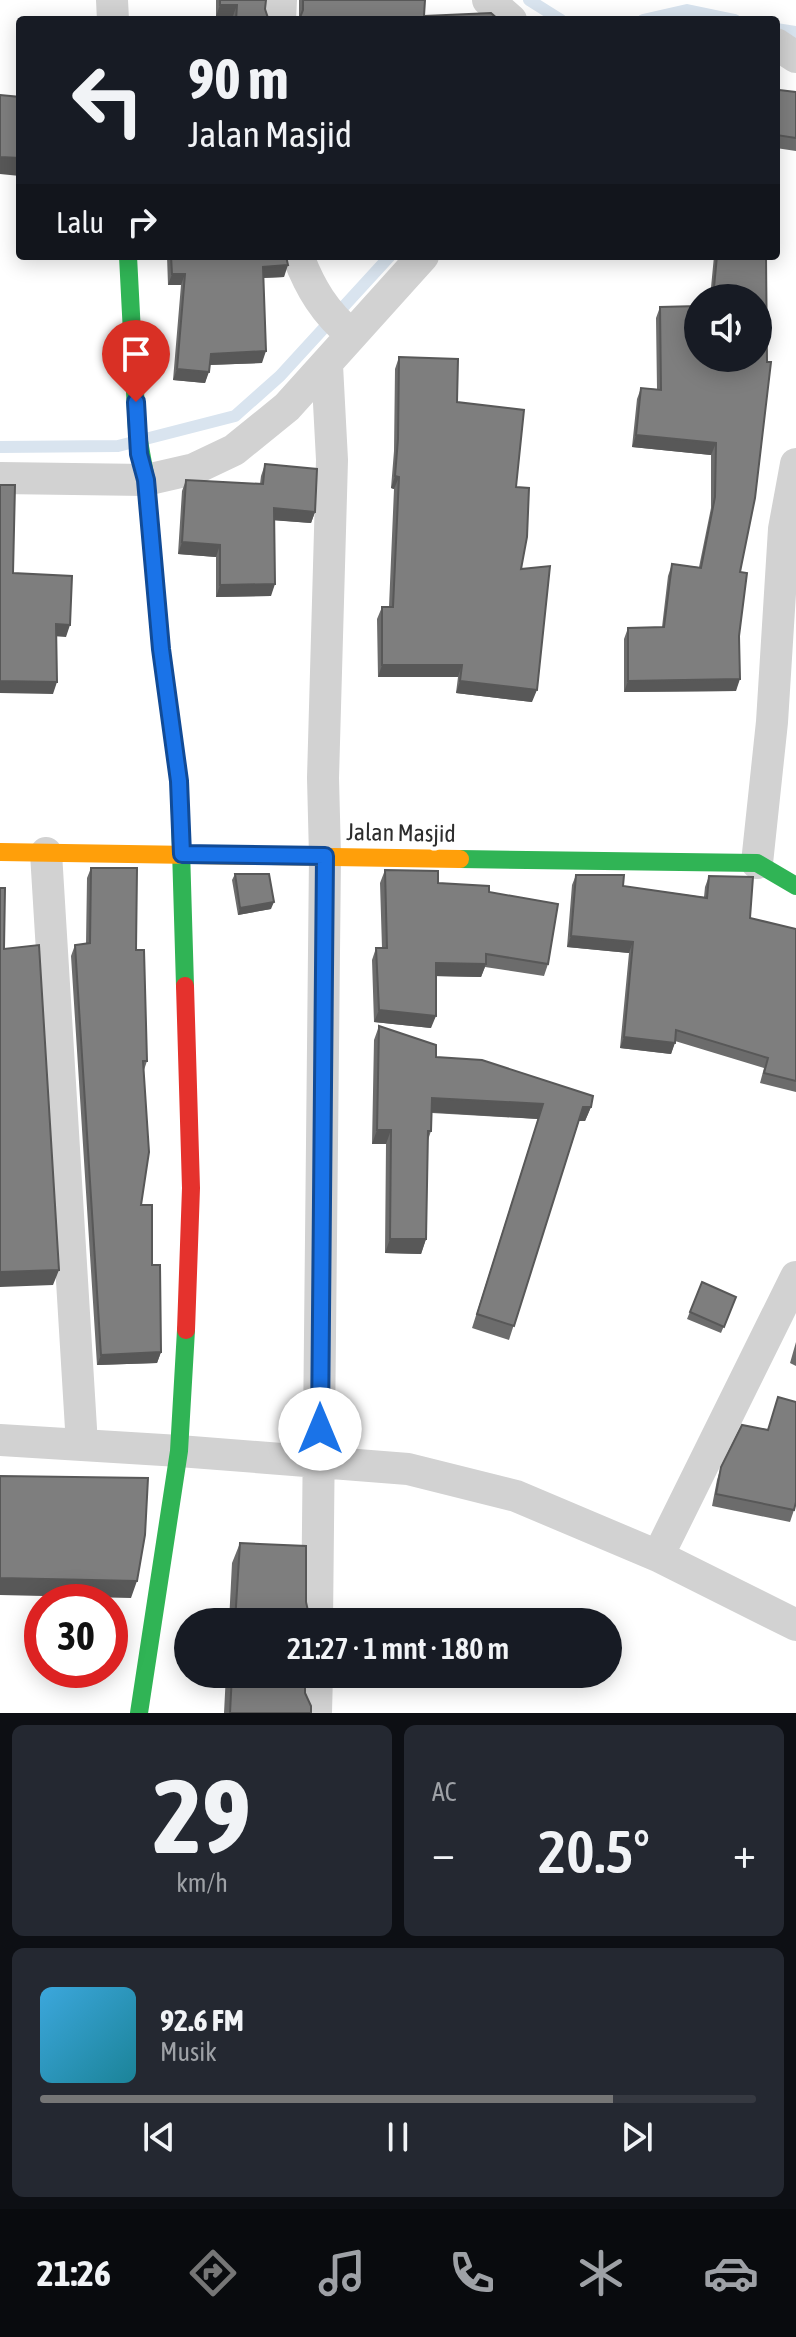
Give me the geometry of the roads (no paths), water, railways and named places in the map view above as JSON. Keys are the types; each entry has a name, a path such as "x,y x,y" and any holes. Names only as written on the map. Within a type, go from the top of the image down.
{"street":[{"path":"488,0 506,16"},
{"path":"128,260 137,430 179,781 191,1188 179,1451 139,1713"},
{"path":"300,260 315,296 346,329"},
{"path":"0,478 143,467 194,469 234,450 287,407 327,365 346,329 419,260"},
{"path":"317,1608 325,856 323,778 332,460 327,365"},
{"path":"757,863 796,464"},
{"name":"Jalan Masjid","path":"0,852 757,863 796,886"},
{"path":"46,853 82,1445"},
{"path":"658,1556 796,1277"},
{"path":"0,1440 408,1469 516,1496 658,1556 796,1625"},
{"path":"316,1713 317,1688"}],"waterway":[{"path":"529,0 555,16"},
{"path":"661,16 687,10 716,16"},
{"path":"780,30 796,32"},
{"path":"0,447 118,446 235,416 280,376 386,260"}]}
